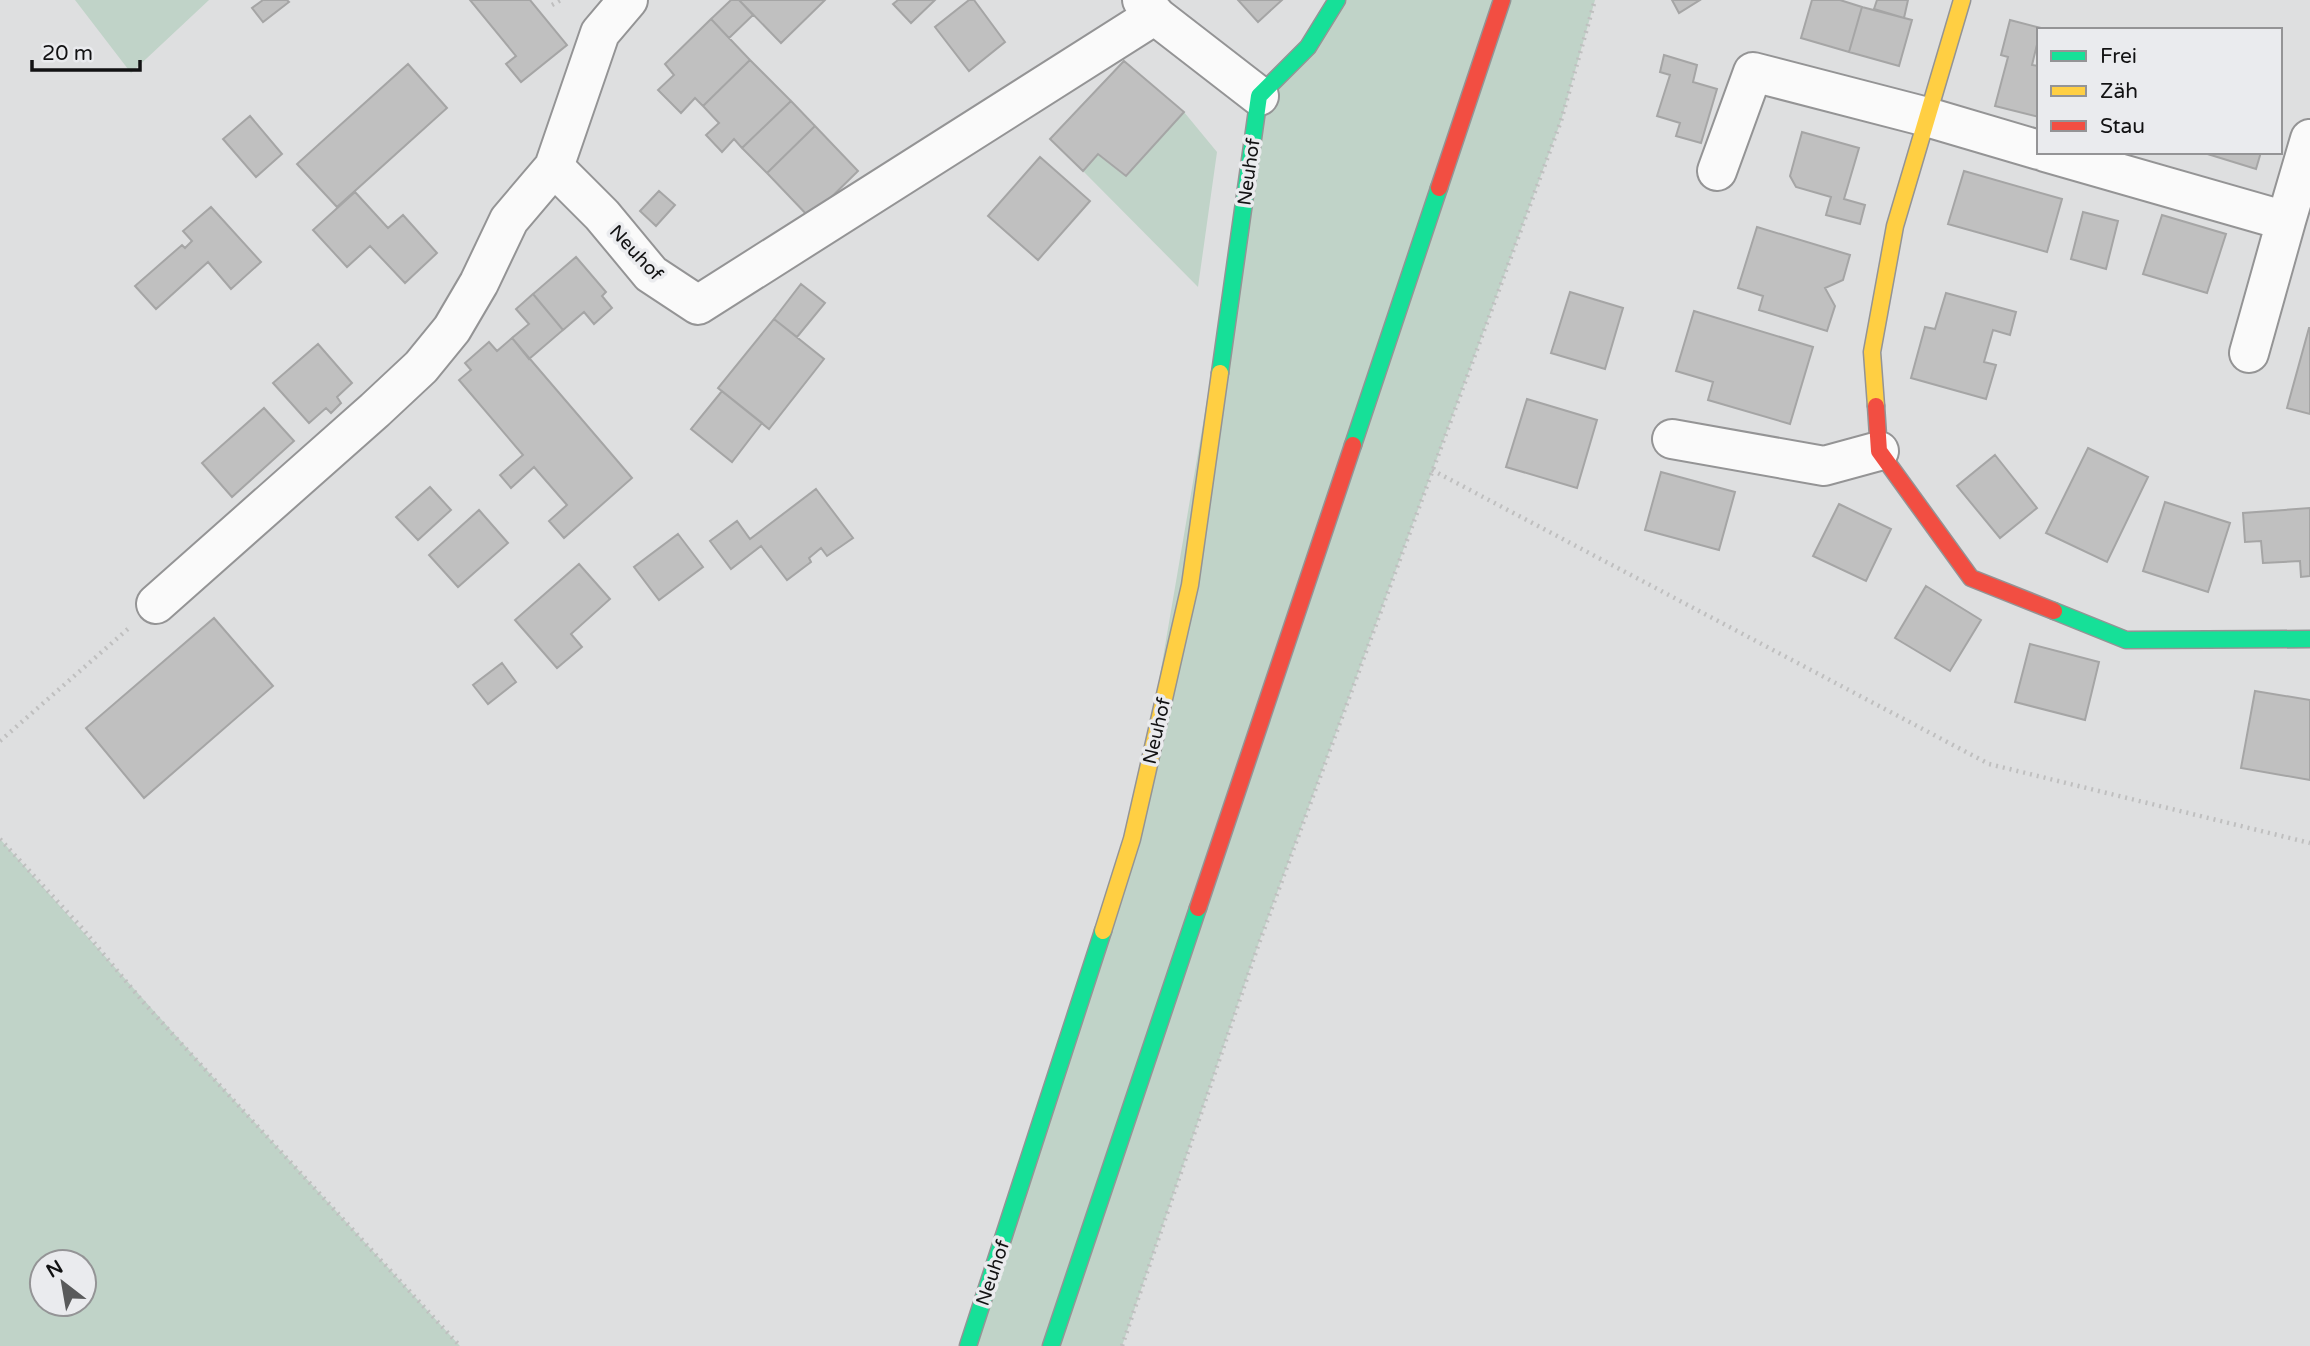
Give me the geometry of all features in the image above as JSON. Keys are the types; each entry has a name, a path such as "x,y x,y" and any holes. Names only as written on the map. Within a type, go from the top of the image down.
{"street":[{"path":"156,604 421,367 452,329 480,283 509,220 554,167 600,33 628,0"},
{"path":"1259,96 1308,47 1337,0"},
{"path":"1051,1346 1502,0"},
{"path":"1962,0 1895,226 1872,352 1879,451 1971,578 2126,640 2310,639"},
{"name":"Neuhof","path":"554,167 602,215 651,274 698,305 1148,7 1259,96 1190,585 1132,839 1053,1093 968,1346"},
{"path":"1717,171 1753,72 1927,117 2037,149"},
{"path":"2249,353 2310,139"},
{"path":"2052,154 2286,221"},
{"path":"1672,439 1824,466 1879,451"}],"path":[{"path":"552,5 561,0"},
{"path":"1122,1346 1258,946 1561,121 1595,0"},
{"path":"1432,470 1989,764 2310,843"},
{"path":"0,741 156,604"},
{"path":"0,839 82,928 144,1003 460,1346"}],"green space":[{"path":"75,0 209,0 131,73"},
{"path":"1337,0 1595,0 1561,121 1258,945 1122,1346 966,1346 1132,839 1259,96"},
{"path":"1184,112 1217,152 1198,287 1083,171 1098,154 1126,176"},
{"path":"0,839 211,1075 460,1346 0,1346"}],"building":[{"path":"263,0 289,2 263,22 252,8"},
{"path":"470,0 530,0 567,45 521,82 506,64 516,56"},
{"path":"731,0 739,0 753,15 729,38 711,19"},
{"path":"739,0 825,0 781,43"},
{"path":"898,0 935,0 911,23 893,4"},
{"path":"969,0 974,0 1005,42 969,71 935,27"},
{"path":"1238,0 1282,0 1258,22"},
{"path":"1672,0 1700,0 1679,13"},
{"path":"1812,0 1840,0 1862,7 1849,52 1801,38"},
{"path":"1877,0 1908,0 1904,18 1874,9"},
{"path":"1862,7 1912,20 1899,66 1849,52"},
{"path":"711,19 750,60 703,106 695,98 681,113 658,90 674,75 665,64"},
{"path":"2010,20 2041,28 2037,28 2037,44 2032,65 2037,66 2037,116 1995,106 2008,57 2001,55"},
{"path":"1664,55 1697,65 1693,82 1717,89 1701,143 1676,136 1680,123 1657,116 1670,75 1660,72"},
{"path":"750,60 791,101 742,148 734,139 722,152 706,135 719,123 703,106"},
{"path":"1124,61 1184,112 1126,176 1098,154 1083,171 1050,139"},
{"path":"408,64 447,108 337,207 297,164"},
{"path":"791,101 815,126 767,173 742,148"},
{"path":"250,116 282,154 256,177 223,139"},
{"path":"815,126 858,171 810,218 767,173"},
{"path":"1802,132 1859,148 1844,199 1865,205 1860,224 1826,215 1831,197 1796,187 1790,176"},
{"path":"2207,154 2260,154 2256,169"},
{"path":"1040,157 1090,201 1038,260 988,216"},
{"path":"1964,171 2062,199 2047,252 1948,224"},
{"path":"659,191 675,205 656,226 640,211"},
{"path":"355,192 388,228 403,215 437,253 405,283 370,246 347,267 313,230"},
{"path":"211,207 261,262 231,289 208,262 156,309 135,286 182,245 185,248 192,241 183,231"},
{"path":"2083,212 2118,221 2106,269 2071,259"},
{"path":"2162,215 2226,234 2207,293 2143,274"},
{"path":"1757,227 1850,255 1843,280 1825,288 1835,306 1827,331 1759,310 1763,296 1738,288"},
{"path":"576,257 606,292 602,296 612,308 594,324 584,312 563,330 533,294"},
{"path":"801,284 825,303 797,337 774,319"},
{"path":"1570,292 1623,308 1605,369 1551,353"},
{"path":"1946,293 2016,312 2010,335 1993,330 1984,362 1996,365 1986,399 1911,378 1925,327 1935,329"},
{"path":"533,294 563,330 529,359 512,338 529,324 516,309"},
{"path":"1694,311 1813,347 1790,424 1708,400 1713,382 1676,371"},
{"path":"774,319 824,359 769,429 718,388"},
{"path":"2310,328 2310,414 2287,408"},
{"path":"512,338 632,478 564,538 549,521 567,505 534,467 511,488 500,475 523,455 459,380 471,370 465,363 489,342 497,351"},
{"path":"318,344 352,383 337,397 341,403 331,413 326,408 309,423 273,383"},
{"path":"722,391 762,423 732,462 691,429"},
{"path":"1527,399 1597,420 1577,488 1506,467"},
{"path":"264,408 294,441 232,497 202,463"},
{"path":"2088,448 2148,477 2107,562 2046,533"},
{"path":"1995,455 2037,508 2000,538 1957,486"},
{"path":"1661,472 1735,492 1719,550 1645,530"},
{"path":"430,487 451,510 418,540 396,517"},
{"path":"816,489 853,538 827,556 821,548 809,558 811,562 787,580 761,546 731,569 710,541 737,521 750,539"},
{"path":"2165,502 2230,523 2208,592 2143,571"},
{"path":"1839,504 1891,529 1866,581 1813,556"},
{"path":"2310,508 2310,576 2301,577 2300,561 2263,563 2261,541 2245,542 2243,513"},
{"path":"479,510 508,543 458,587 429,555"},
{"path":"678,534 703,567 659,600 634,567"},
{"path":"579,564 610,599 571,634 582,647 557,668 515,620"},
{"path":"1926,586 1981,620 1950,671 1895,638"},
{"path":"214,618 273,686 144,798 86,728"},
{"path":"2030,644 2099,662 2085,720 2015,702"},
{"path":"502,663 516,682 488,704 473,685"},
{"path":"2255,691 2310,700 2310,780 2241,768"}],"traffic: fast":[{"path":"1220,373 1259,96 1308,47 1337,0"},
{"path":"1353,445 1439,188"},
{"path":"2054,611 2126,640 2310,639"},
{"path":"1051,1346 1198,908"},
{"path":"968,1346 1103,931"}],"traffic: slow":[{"path":"1876,406 1872,352 1895,226 1962,0"},
{"path":"1103,931 1132,839 1190,585 1220,373"}],"traffic: jam":[{"path":"1439,188 1502,0"},
{"path":"1876,406 1879,451 1971,578 2054,611"},
{"path":"1198,908 1353,445"}]}
